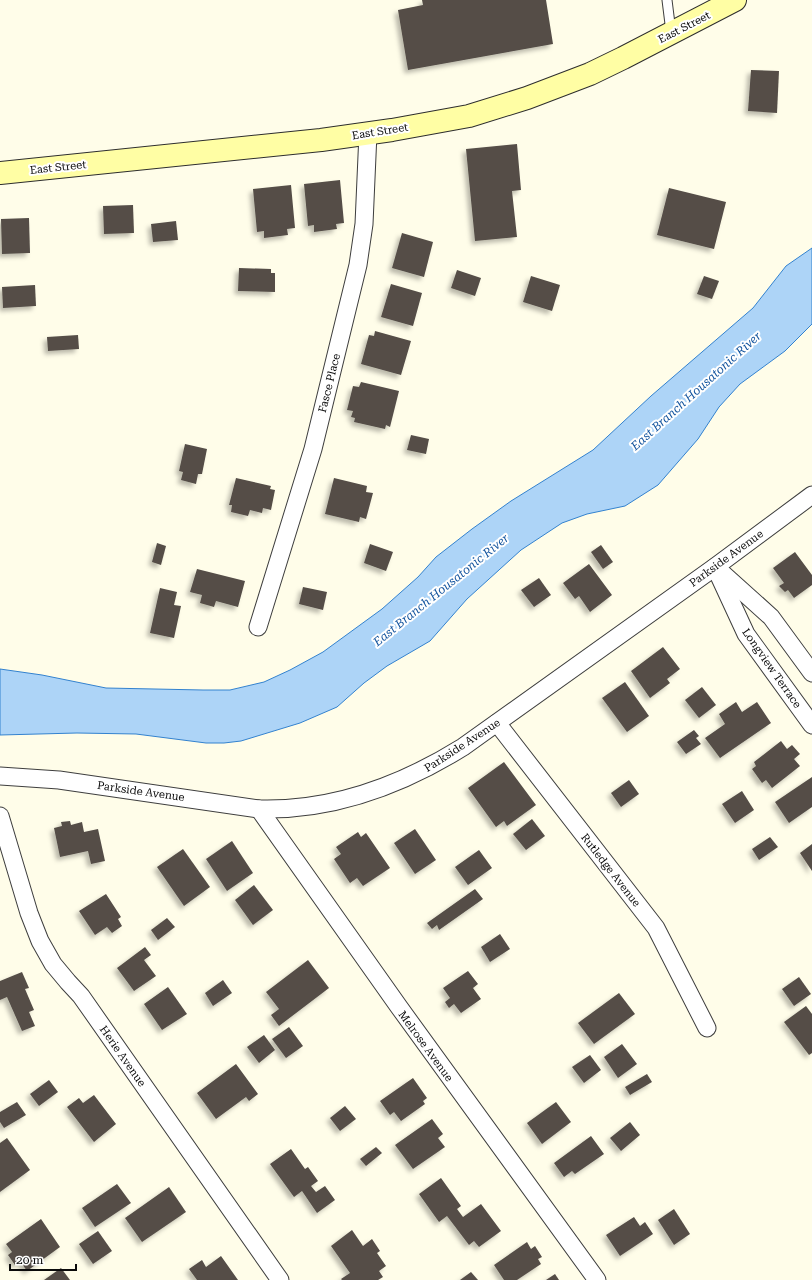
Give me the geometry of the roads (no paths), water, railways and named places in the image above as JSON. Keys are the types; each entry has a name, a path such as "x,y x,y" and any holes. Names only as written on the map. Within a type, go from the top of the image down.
{"street":[{"name":"East Street","path":"0,173 274,145 368,133 469,116 520,100 590,74 735,0"},
{"name":"Fasce Place","path":"258,627 313,449 358,265 364,224 368,133"},
{"name":"Parkside Avenue","path":"0,776 59,780 259,809 283,809 327,803 379,789 419,773 463,747 715,566 812,494"},
{"path":"715,566 771,617 812,674"},
{"name":"Longview Terrace","path":"715,566 746,634 812,725"},
{"name":"Rutledge Avenue","path":"497,723 656,928 707,1028"},
{"name":"Melrose Avenue","path":"259,809 399,1007 597,1280"},
{"name":"Herie Avenue","path":"0,816 29,913 40,941 53,964 81,996 280,1280"}],"lane":[{"path":"667,0 671,34"}],"water":[{"name":"East Branch Housatonic River","path":"812,248 812,324 785,351 740,384 719,407 698,439 658,485 625,506 587,514 562,523 521,550 467,599 430,641 387,666 364,683 337,707 300,723 241,741 224,743 206,743 136,734 77,733 0,735 0,669 42,675 106,688 230,690 264,682 323,652 382,609 418,577 436,557 472,529 511,501 593,450 651,396 753,308 786,266"}]}
